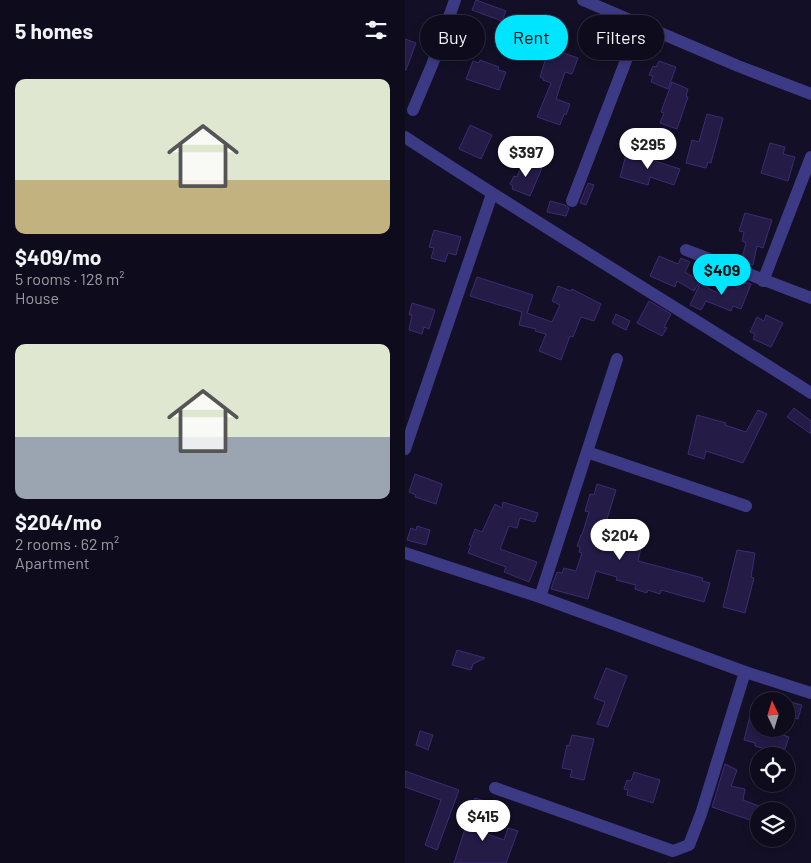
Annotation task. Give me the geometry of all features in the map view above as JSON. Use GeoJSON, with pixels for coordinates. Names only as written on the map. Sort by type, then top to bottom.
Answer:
{"type":"FeatureCollection","features":[{"type":"Feature","properties":{"kind":"street"},"geometry":{"type":"LineString","coordinates":[[413,110],[432,65],[455,0]]}},
{"type":"Feature","properties":{"kind":"street"},"geometry":{"type":"LineString","coordinates":[[583,0],[619,15]]}},
{"type":"Feature","properties":{"kind":"street"},"geometry":{"type":"LineString","coordinates":[[664,34],[738,66],[811,94]]}},
{"type":"Feature","properties":{"kind":"street"},"geometry":{"type":"LineString","coordinates":[[572,201],[626,60]]}},
{"type":"Feature","properties":{"kind":"street"},"geometry":{"type":"LineString","coordinates":[[405,137],[492,194],[811,393]]}},
{"type":"Feature","properties":{"kind":"street"},"geometry":{"type":"LineString","coordinates":[[763,281],[811,157]]}},
{"type":"Feature","properties":{"kind":"street"},"geometry":{"type":"LineString","coordinates":[[405,449],[492,194]]}},
{"type":"Feature","properties":{"kind":"street"},"geometry":{"type":"LineString","coordinates":[[686,250],[811,298]]}},
{"type":"Feature","properties":{"kind":"street"},"geometry":{"type":"LineString","coordinates":[[540,598],[617,359]]}},
{"type":"Feature","properties":{"kind":"street"},"geometry":{"type":"LineString","coordinates":[[587,452],[746,506]]}},
{"type":"Feature","properties":{"kind":"street"},"geometry":{"type":"LineString","coordinates":[[405,553],[540,598],[745,672],[811,693]]}},
{"type":"Feature","properties":{"kind":"street"},"geometry":{"type":"LineString","coordinates":[[495,788],[673,851],[689,845],[701,814],[745,672]]}},
{"type":"Feature","properties":{"kind":"building"},"geometry":{"type":"Polygon","coordinates":[[[476,0],[506,11],[504,15],[495,15],[495,18],[472,10],[476,0]]]}},
{"type":"Feature","properties":{"kind":"building"},"geometry":{"type":"Polygon","coordinates":[[[405,39],[416,43],[406,70],[405,70],[405,39]]]}},
{"type":"Feature","properties":{"kind":"building"},"geometry":{"type":"Polygon","coordinates":[[[568,55],[578,58],[572,74],[565,72],[556,99],[570,104],[560,125],[537,117],[551,83],[540,77],[545,60],[568,60],[568,55]]]}},
{"type":"Feature","properties":{"kind":"building"},"geometry":{"type":"Polygon","coordinates":[[[480,60],[499,67],[498,70],[506,72],[499,90],[466,79],[473,61],[479,63],[480,60]]]}},
{"type":"Feature","properties":{"kind":"building"},"geometry":{"type":"Polygon","coordinates":[[[659,61],[676,67],[668,89],[651,82],[653,76],[649,75],[653,66],[656,67],[659,61]]]}},
{"type":"Feature","properties":{"kind":"building"},"geometry":{"type":"Polygon","coordinates":[[[672,82],[688,89],[686,96],[688,97],[677,129],[660,123],[664,113],[661,112],[672,82]]]}},
{"type":"Feature","properties":{"kind":"building"},"geometry":{"type":"Polygon","coordinates":[[[707,114],[723,118],[711,163],[708,162],[706,168],[686,163],[692,140],[699,142],[707,114]]]}},
{"type":"Feature","properties":{"kind":"building"},"geometry":{"type":"Polygon","coordinates":[[[470,125],[492,135],[481,159],[459,149],[470,125]]]}},
{"type":"Feature","properties":{"kind":"building"},"geometry":{"type":"Polygon","coordinates":[[[770,143],[785,147],[783,154],[795,157],[788,181],[761,173],[770,143]]]}},
{"type":"Feature","properties":{"kind":"building"},"geometry":{"type":"Polygon","coordinates":[[[636,152],[656,158],[655,161],[680,169],[674,185],[650,177],[648,185],[620,177],[626,155],[634,157],[636,152]]]}},
{"type":"Feature","properties":{"kind":"building"},"geometry":{"type":"Polygon","coordinates":[[[524,160],[542,168],[530,196],[512,189],[513,186],[510,184],[514,176],[517,177],[524,160]]]}},
{"type":"Feature","properties":{"kind":"building"},"geometry":{"type":"Polygon","coordinates":[[[588,183],[594,185],[586,205],[580,203],[588,183]]]}},
{"type":"Feature","properties":{"kind":"building"},"geometry":{"type":"Polygon","coordinates":[[[550,201],[569,208],[566,216],[547,212],[550,201]]]}},
{"type":"Feature","properties":{"kind":"building"},"geometry":{"type":"Polygon","coordinates":[[[745,213],[772,220],[763,248],[757,246],[753,265],[741,262],[746,243],[742,241],[744,232],[739,231],[745,213]]]}},
{"type":"Feature","properties":{"kind":"building"},"geometry":{"type":"Polygon","coordinates":[[[434,230],[461,237],[456,255],[448,253],[445,262],[431,258],[434,248],[429,247],[434,230]]]}},
{"type":"Feature","properties":{"kind":"building"},"geometry":{"type":"Polygon","coordinates":[[[659,256],[678,264],[681,258],[690,262],[685,272],[700,281],[694,291],[677,281],[675,287],[650,276],[659,256]]]}},
{"type":"Feature","properties":{"kind":"building"},"geometry":{"type":"Polygon","coordinates":[[[477,277],[533,295],[527,313],[552,322],[560,305],[552,301],[558,286],[571,291],[572,289],[601,304],[594,321],[581,317],[573,337],[570,336],[561,360],[539,351],[546,334],[535,331],[536,329],[519,325],[522,312],[470,296],[477,277]]]}},
{"type":"Feature","properties":{"kind":"building"},"geometry":{"type":"Polygon","coordinates":[[[741,281],[751,284],[741,309],[733,306],[731,311],[706,301],[701,310],[690,305],[700,284],[720,294],[724,282],[739,288],[741,281]]]}},
{"type":"Feature","properties":{"kind":"building"},"geometry":{"type":"Polygon","coordinates":[[[649,301],[671,314],[664,327],[667,328],[662,336],[637,323],[649,301]]]}},
{"type":"Feature","properties":{"kind":"building"},"geometry":{"type":"Polygon","coordinates":[[[412,303],[435,310],[429,329],[424,327],[422,334],[409,330],[412,315],[409,315],[412,303]]]}},
{"type":"Feature","properties":{"kind":"building"},"geometry":{"type":"Polygon","coordinates":[[[616,314],[630,321],[626,330],[612,323],[616,314]]]}},
{"type":"Feature","properties":{"kind":"building"},"geometry":{"type":"Polygon","coordinates":[[[766,315],[783,323],[771,347],[753,339],[755,334],[750,332],[757,317],[764,321],[766,315]]]}},
{"type":"Feature","properties":{"kind":"building"},"geometry":{"type":"Polygon","coordinates":[[[794,408],[811,421],[811,434],[787,417],[794,408]]]}},
{"type":"Feature","properties":{"kind":"building"},"geometry":{"type":"Polygon","coordinates":[[[758,410],[767,414],[743,463],[706,451],[704,459],[688,454],[697,415],[726,423],[725,425],[746,432],[758,410]]]}},
{"type":"Feature","properties":{"kind":"building"},"geometry":{"type":"Polygon","coordinates":[[[415,474],[442,484],[436,504],[415,497],[416,495],[409,492],[415,474]]]}},
{"type":"Feature","properties":{"kind":"building"},"geometry":{"type":"Polygon","coordinates":[[[597,484],[616,490],[598,548],[621,554],[623,544],[641,548],[638,561],[703,578],[702,581],[710,583],[704,602],[661,590],[660,594],[648,590],[647,593],[635,589],[636,585],[616,580],[617,577],[596,571],[588,599],[551,589],[557,572],[562,573],[564,568],[576,571],[582,553],[579,552],[580,547],[577,546],[589,512],[585,511],[590,494],[594,495],[597,484]]]}},
{"type":"Feature","properties":{"kind":"building"},"geometry":{"type":"Polygon","coordinates":[[[503,502],[538,513],[535,522],[520,518],[517,528],[509,526],[500,549],[537,562],[529,582],[504,572],[506,567],[468,553],[475,529],[482,532],[495,504],[502,508],[503,502]]]}},
{"type":"Feature","properties":{"kind":"building"},"geometry":{"type":"Polygon","coordinates":[[[417,526],[430,530],[426,545],[407,540],[411,528],[416,530],[417,526]]]}},
{"type":"Feature","properties":{"kind":"building"},"geometry":{"type":"Polygon","coordinates":[[[737,550],[755,553],[751,577],[754,578],[745,613],[723,607],[737,550]]]}},
{"type":"Feature","properties":{"kind":"building"},"geometry":{"type":"Polygon","coordinates":[[[457,650],[485,658],[473,664],[471,670],[452,665],[457,650]]]}},
{"type":"Feature","properties":{"kind":"building"},"geometry":{"type":"Polygon","coordinates":[[[606,668],[627,676],[608,727],[597,724],[605,702],[594,698],[606,668]]]}},
{"type":"Feature","properties":{"kind":"building"},"geometry":{"type":"Polygon","coordinates":[[[795,703],[802,705],[798,719],[795,718],[795,703]]]}},
{"type":"Feature","properties":{"kind":"building"},"geometry":{"type":"Polygon","coordinates":[[[750,716],[750,738],[789,738],[786,747],[758,747],[755,746],[755,743],[744,740],[750,716]]]}},
{"type":"Feature","properties":{"kind":"building"},"geometry":{"type":"Polygon","coordinates":[[[420,731],[433,735],[428,750],[416,745],[420,731]]]}},
{"type":"Feature","properties":{"kind":"building"},"geometry":{"type":"Polygon","coordinates":[[[572,735],[594,739],[584,780],[570,777],[572,770],[562,768],[567,745],[569,746],[572,735]]]}},
{"type":"Feature","properties":{"kind":"building"},"geometry":{"type":"Polygon","coordinates":[[[725,764],[737,770],[731,786],[745,789],[743,800],[750,803],[750,820],[712,807],[725,764]]]}},
{"type":"Feature","properties":{"kind":"building"},"geometry":{"type":"Polygon","coordinates":[[[405,771],[459,790],[437,850],[425,845],[441,800],[405,787],[405,771]]]}},
{"type":"Feature","properties":{"kind":"building"},"geometry":{"type":"Polygon","coordinates":[[[634,772],[660,780],[653,803],[627,795],[628,790],[624,789],[627,780],[631,781],[634,772]]]}},
{"type":"Feature","properties":{"kind":"building"},"geometry":{"type":"Polygon","coordinates":[[[475,798],[485,801],[476,830],[504,840],[508,828],[518,831],[506,863],[454,863],[475,798]]]}}]}
